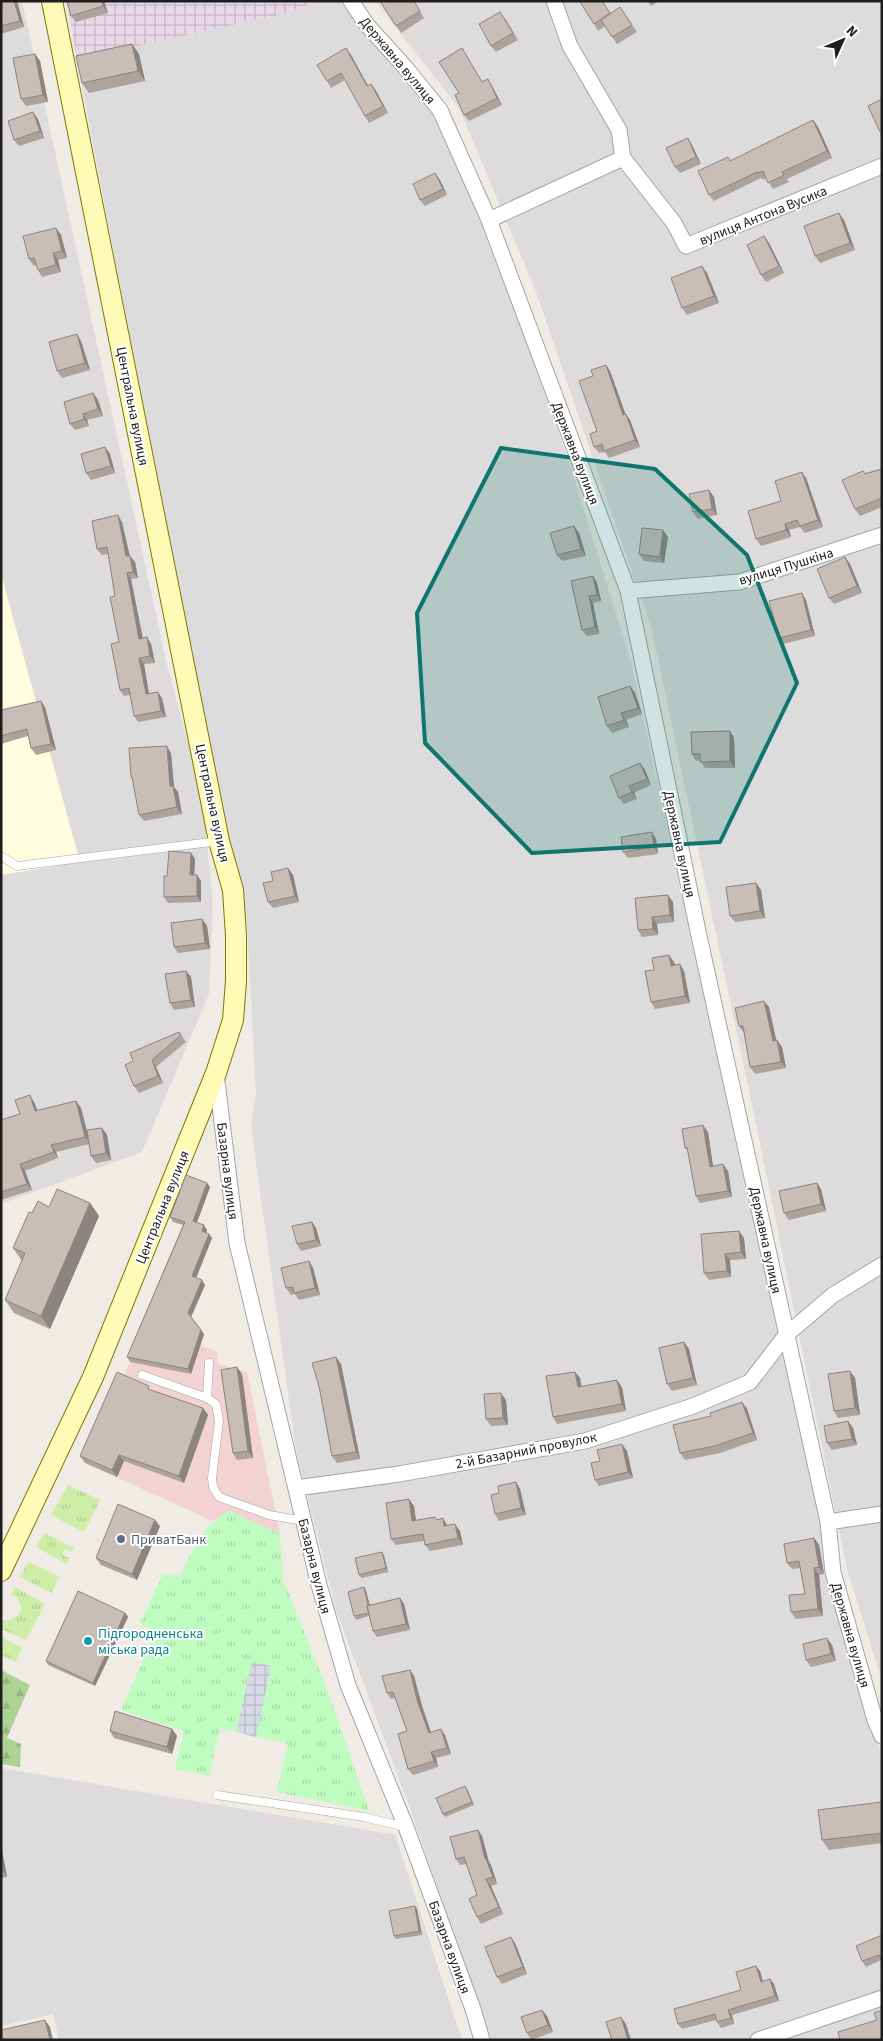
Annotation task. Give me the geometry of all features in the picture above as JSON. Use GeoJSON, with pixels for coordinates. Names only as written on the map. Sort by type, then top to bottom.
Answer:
{"type":"FeatureCollection","features":[{"type":"Feature","properties":{"kind":"main road","name":"Центральна вулиця"},"geometry":{"type":"LineString","coordinates":[[1,1571],[93,1377],[216,1073],[233,1020],[236,981],[233,890],[219,841],[52,1]]}},
{"type":"Feature","properties":{"kind":"street","name":"Державна вулиця"},"geometry":{"type":"LineString","coordinates":[[351,1],[367,25],[406,68],[440,110],[489,220],[628,591],[699,936],[828,1522],[834,1572],[875,1720],[882,1736]]}},
{"type":"Feature","properties":{"kind":"street"},"geometry":{"type":"LineString","coordinates":[[489,220],[623,158],[618,130],[570,46],[554,1]]}},
{"type":"Feature","properties":{"kind":"street","name":"вулиця Антона Вусика"},"geometry":{"type":"LineString","coordinates":[[623,158],[674,223],[686,246],[882,166]]}},
{"type":"Feature","properties":{"kind":"street","name":"вулиця Пушкіна"},"geometry":{"type":"LineString","coordinates":[[628,591],[739,582],[882,535]]}},
{"type":"Feature","properties":{"kind":"street","name":"Базарна вулиця"},"geometry":{"type":"LineString","coordinates":[[216,1073],[237,1243],[319,1584],[348,1685],[406,1827],[473,2009],[482,2040]]}},
{"type":"Feature","properties":{"kind":"street","name":"2-й Базарний провулок"},"geometry":{"type":"LineString","coordinates":[[296,1488],[399,1474],[594,1438],[693,1406],[750,1382],[786,1335],[834,1295],[882,1265]]}},
{"type":"Feature","properties":{"kind":"street"},"geometry":{"type":"LineString","coordinates":[[828,1522],[882,1514]]}},
{"type":"Feature","properties":{"kind":"street"},"geometry":{"type":"LineString","coordinates":[[758,2040],[882,1998]]}},
{"type":"Feature","properties":{"kind":"lane"},"geometry":{"type":"LineString","coordinates":[[1,856],[17,866],[219,841]]}},
{"type":"Feature","properties":{"kind":"lane"},"geometry":{"type":"LineString","coordinates":[[207,1398],[209,1363]]}},
{"type":"Feature","properties":{"kind":"lane"},"geometry":{"type":"LineString","coordinates":[[142,1374],[207,1398],[216,1404],[219,1421],[212,1478],[213,1487],[219,1497],[269,1515],[303,1521]]}},
{"type":"Feature","properties":{"kind":"lane"},"geometry":{"type":"LineString","coordinates":[[217,1795],[364,1817],[406,1827]]}},
{"type":"Feature","properties":{"kind":"highlighted area"},"geometry":{"type":"Polygon","coordinates":[[[501,448],[655,469],[747,555],[797,683],[720,842],[532,853],[425,743],[417,613],[501,448]]]}},
{"type":"Feature","properties":{"kind":"shaded area"},"geometry":{"type":"Polygon","coordinates":[[[1,1],[22,1],[167,665],[202,795],[213,903],[209,994],[142,1152],[1,1204],[1,1]]]}},
{"type":"Feature","properties":{"kind":"shaded area"},"geometry":{"type":"Polygon","coordinates":[[[66,1],[318,1],[283,14],[77,59],[66,1]]]}},
{"type":"Feature","properties":{"kind":"shaded area"},"geometry":{"type":"Polygon","coordinates":[[[318,1],[343,1],[370,40],[427,96],[493,235],[570,465],[631,662],[795,1409],[882,1760],[882,2040],[491,2040],[407,1800],[336,1610],[296,1450],[251,1126],[256,1094],[247,924],[198,696],[77,59],[283,14],[318,1]]]}},
{"type":"Feature","properties":{"kind":"shaded area"},"geometry":{"type":"Polygon","coordinates":[[[375,1],[882,1],[882,1681],[847,1569],[652,630],[535,289],[459,108],[375,1]]]}},
{"type":"Feature","properties":{"kind":"shaded area"},"geometry":{"type":"Polygon","coordinates":[[[1,574],[80,862],[1,875],[1,574]]]}},
{"type":"Feature","properties":{"kind":"shaded area"},"geometry":{"type":"Polygon","coordinates":[[[200,1345],[217,1352],[218,1364],[247,1372],[280,1534],[229,1511],[213,1521],[85,1463],[130,1362],[191,1373],[200,1345]]]}},
{"type":"Feature","properties":{"kind":"shaded area"},"geometry":{"type":"Polygon","coordinates":[[[252,1662],[271,1666],[256,1737],[236,1732],[252,1662]]]}},
{"type":"Feature","properties":{"kind":"shaded area"},"geometry":{"type":"Polygon","coordinates":[[[1,1768],[395,1835],[462,2040],[59,2040],[53,2014],[1,2026],[1,1768]]]}},
{"type":"Feature","properties":{"kind":"green space"},"geometry":{"type":"Polygon","coordinates":[[[68,1485],[100,1500],[84,1532],[51,1515],[68,1485]]]}},
{"type":"Feature","properties":{"kind":"green space"},"geometry":{"type":"Polygon","coordinates":[[[229,1511],[280,1534],[283,1579],[330,1697],[369,1811],[277,1792],[288,1744],[220,1728],[209,1776],[175,1769],[184,1731],[121,1710],[156,1632],[140,1623],[163,1574],[180,1576],[194,1547],[204,1532],[229,1511]]]}},
{"type":"Feature","properties":{"kind":"green space"},"geometry":{"type":"Polygon","coordinates":[[[45,1533],[74,1548],[72,1552],[65,1549],[62,1554],[70,1559],[67,1564],[36,1547],[45,1533]]]}},
{"type":"Feature","properties":{"kind":"green space"},"geometry":{"type":"Polygon","coordinates":[[[28,1562],[59,1576],[52,1593],[20,1577],[28,1562]]]}},
{"type":"Feature","properties":{"kind":"green space"},"geometry":{"type":"Polygon","coordinates":[[[15,1587],[45,1604],[26,1640],[1,1629],[1,1620],[8,1621],[13,1619],[21,1610],[19,1601],[11,1595],[15,1587]]]}},
{"type":"Feature","properties":{"kind":"green space"},"geometry":{"type":"Polygon","coordinates":[[[1,1637],[22,1648],[16,1662],[1,1655],[1,1637]]]}},
{"type":"Feature","properties":{"kind":"green space"},"geometry":{"type":"Polygon","coordinates":[[[1,1670],[30,1685],[7,1738],[21,1744],[20,1767],[1,1764],[1,1670]]]}},
{"type":"Feature","properties":{"kind":"building"},"geometry":{"type":"Polygon","coordinates":[[[1,1],[14,1],[20,21],[1,26],[1,1]]]}},
{"type":"Feature","properties":{"kind":"building"},"geometry":{"type":"Polygon","coordinates":[[[67,1],[102,1],[103,6],[71,16],[67,1]]]}},
{"type":"Feature","properties":{"kind":"building"},"geometry":{"type":"Polygon","coordinates":[[[380,1],[414,1],[420,11],[396,26],[380,1]]]}},
{"type":"Feature","properties":{"kind":"building"},"geometry":{"type":"Polygon","coordinates":[[[581,1],[602,1],[610,13],[594,24],[581,1]]]}},
{"type":"Feature","properties":{"kind":"building"},"geometry":{"type":"Polygon","coordinates":[[[620,7],[632,25],[612,37],[601,20],[620,7]]]}},
{"type":"Feature","properties":{"kind":"building"},"geometry":{"type":"Polygon","coordinates":[[[500,12],[513,33],[491,46],[479,24],[500,12]]]}},
{"type":"Feature","properties":{"kind":"building"},"geometry":{"type":"Polygon","coordinates":[[[132,44],[138,71],[82,83],[76,56],[132,44]]]}},
{"type":"Feature","properties":{"kind":"building"},"geometry":{"type":"Polygon","coordinates":[[[346,48],[367,86],[371,84],[383,106],[365,116],[341,73],[327,81],[317,65],[346,48]]]}},
{"type":"Feature","properties":{"kind":"building"},"geometry":{"type":"Polygon","coordinates":[[[462,48],[482,82],[488,79],[497,98],[464,115],[455,95],[459,93],[439,62],[462,48]]]}},
{"type":"Feature","properties":{"kind":"building"},"geometry":{"type":"Polygon","coordinates":[[[35,54],[43,95],[21,99],[13,58],[35,54]]]}},
{"type":"Feature","properties":{"kind":"building"},"geometry":{"type":"Polygon","coordinates":[[[882,99],[882,131],[880,132],[868,106],[882,99]]]}},
{"type":"Feature","properties":{"kind":"building"},"geometry":{"type":"Polygon","coordinates":[[[33,112],[40,131],[14,140],[8,121],[33,112]]]}},
{"type":"Feature","properties":{"kind":"building"},"geometry":{"type":"Polygon","coordinates":[[[813,120],[827,151],[782,172],[784,175],[768,183],[763,171],[757,172],[709,195],[698,171],[728,157],[730,161],[813,120]]]}},
{"type":"Feature","properties":{"kind":"building"},"geometry":{"type":"Polygon","coordinates":[[[688,138],[696,157],[675,167],[666,148],[688,138]]]}},
{"type":"Feature","properties":{"kind":"building"},"geometry":{"type":"Polygon","coordinates":[[[435,173],[443,189],[420,200],[413,184],[435,173]]]}},
{"type":"Feature","properties":{"kind":"building"},"geometry":{"type":"Polygon","coordinates":[[[839,213],[850,243],[815,256],[804,226],[839,213]]]}},
{"type":"Feature","properties":{"kind":"building"},"geometry":{"type":"Polygon","coordinates":[[[56,228],[62,251],[53,253],[56,265],[38,270],[34,258],[29,259],[23,236],[56,228]]]}},
{"type":"Feature","properties":{"kind":"building"},"geometry":{"type":"Polygon","coordinates":[[[764,236],[779,266],[761,275],[747,245],[764,236]]]}},
{"type":"Feature","properties":{"kind":"building"},"geometry":{"type":"Polygon","coordinates":[[[702,266],[714,296],[682,308],[671,278],[702,266]]]}},
{"type":"Feature","properties":{"kind":"building"},"geometry":{"type":"Polygon","coordinates":[[[77,334],[85,363],[57,371],[49,342],[77,334]]]}},
{"type":"Feature","properties":{"kind":"building"},"geometry":{"type":"Polygon","coordinates":[[[606,365],[623,415],[626,414],[635,440],[604,451],[602,444],[594,447],[590,434],[597,431],[579,381],[593,376],[591,370],[606,365]]]}},
{"type":"Feature","properties":{"kind":"building"},"geometry":{"type":"Polygon","coordinates":[[[93,393],[98,409],[83,414],[84,419],[70,424],[64,402],[93,393]]]}},
{"type":"Feature","properties":{"kind":"building"},"geometry":{"type":"Polygon","coordinates":[[[105,447],[111,466],[86,473],[81,454],[105,447]]]}},
{"type":"Feature","properties":{"kind":"building"},"geometry":{"type":"Polygon","coordinates":[[[882,469],[882,498],[855,509],[842,480],[863,471],[865,474],[882,469]]]}},
{"type":"Feature","properties":{"kind":"building"},"geometry":{"type":"Polygon","coordinates":[[[802,472],[818,520],[800,526],[797,520],[785,524],[786,530],[756,539],[748,511],[781,501],[775,481],[802,472]]]}},
{"type":"Feature","properties":{"kind":"building"},"geometry":{"type":"Polygon","coordinates":[[[709,490],[712,509],[693,512],[689,494],[709,490]]]}},
{"type":"Feature","properties":{"kind":"building"},"geometry":{"type":"Polygon","coordinates":[[[118,515],[126,556],[130,556],[133,572],[127,573],[139,639],[147,637],[150,656],[139,658],[146,694],[158,692],[161,711],[134,716],[129,688],[120,690],[111,644],[119,642],[110,597],[115,596],[107,547],[97,549],[92,521],[118,515]]]}},
{"type":"Feature","properties":{"kind":"building"},"geometry":{"type":"Polygon","coordinates":[[[574,526],[581,549],[557,555],[550,533],[574,526]]]}},
{"type":"Feature","properties":{"kind":"building"},"geometry":{"type":"Polygon","coordinates":[[[642,528],[663,530],[660,557],[639,554],[642,528]]]}},
{"type":"Feature","properties":{"kind":"building"},"geometry":{"type":"Polygon","coordinates":[[[845,557],[857,586],[829,598],[817,569],[845,557]]]}},
{"type":"Feature","properties":{"kind":"building"},"geometry":{"type":"Polygon","coordinates":[[[593,576],[597,595],[589,596],[595,627],[582,630],[571,581],[593,576]]]}},
{"type":"Feature","properties":{"kind":"building"},"geometry":{"type":"Polygon","coordinates":[[[802,593],[811,630],[779,638],[769,601],[802,593]]]}},
{"type":"Feature","properties":{"kind":"building"},"geometry":{"type":"Polygon","coordinates":[[[630,686],[638,708],[621,713],[624,720],[607,726],[598,697],[630,686]]]}},
{"type":"Feature","properties":{"kind":"building"},"geometry":{"type":"Polygon","coordinates":[[[41,701],[51,744],[31,748],[27,729],[1,736],[1,710],[41,701]]]}},
{"type":"Feature","properties":{"kind":"building"},"geometry":{"type":"Polygon","coordinates":[[[730,731],[730,761],[700,762],[700,754],[692,754],[691,732],[730,731]]]}},
{"type":"Feature","properties":{"kind":"building"},"geometry":{"type":"Polygon","coordinates":[[[167,746],[170,786],[173,786],[177,807],[139,815],[131,777],[129,748],[167,746]]]}},
{"type":"Feature","properties":{"kind":"building"},"geometry":{"type":"Polygon","coordinates":[[[640,763],[647,779],[629,786],[632,792],[619,798],[610,776],[640,763]]]}},
{"type":"Feature","properties":{"kind":"building"},"geometry":{"type":"Polygon","coordinates":[[[652,832],[654,847],[623,852],[621,837],[652,832]]]}},
{"type":"Feature","properties":{"kind":"building"},"geometry":{"type":"Polygon","coordinates":[[[169,851],[191,853],[190,875],[197,875],[197,896],[164,897],[164,876],[167,876],[169,851]]]}},
{"type":"Feature","properties":{"kind":"building"},"geometry":{"type":"Polygon","coordinates":[[[288,868],[295,896],[268,902],[263,883],[273,881],[271,872],[288,868]]]}},
{"type":"Feature","properties":{"kind":"building"},"geometry":{"type":"Polygon","coordinates":[[[756,883],[760,911],[730,916],[726,887],[756,883]]]}},
{"type":"Feature","properties":{"kind":"building"},"geometry":{"type":"Polygon","coordinates":[[[668,895],[670,915],[652,917],[653,929],[638,930],[635,898],[668,895]]]}},
{"type":"Feature","properties":{"kind":"building"},"geometry":{"type":"Polygon","coordinates":[[[202,919],[205,943],[174,947],[171,923],[202,919]]]}},
{"type":"Feature","properties":{"kind":"building"},"geometry":{"type":"Polygon","coordinates":[[[669,955],[671,966],[680,964],[685,996],[651,1002],[645,971],[654,970],[652,958],[669,955]]]}},
{"type":"Feature","properties":{"kind":"building"},"geometry":{"type":"Polygon","coordinates":[[[186,971],[191,1000],[170,1003],[165,974],[186,971]]]}},
{"type":"Feature","properties":{"kind":"building"},"geometry":{"type":"Polygon","coordinates":[[[764,1001],[773,1041],[777,1040],[781,1062],[750,1067],[743,1026],[739,1026],[735,1008],[764,1001]]]}},
{"type":"Feature","properties":{"kind":"building"},"geometry":{"type":"Polygon","coordinates":[[[179,1032],[181,1035],[152,1060],[158,1076],[134,1086],[125,1065],[133,1061],[130,1053],[179,1032]]]}},
{"type":"Feature","properties":{"kind":"building"},"geometry":{"type":"Polygon","coordinates":[[[30,1095],[35,1111],[76,1101],[85,1137],[51,1145],[54,1152],[20,1164],[27,1184],[1,1192],[1,1120],[20,1114],[15,1100],[30,1095]]]}},
{"type":"Feature","properties":{"kind":"building"},"geometry":{"type":"Polygon","coordinates":[[[703,1125],[710,1167],[723,1164],[728,1191],[696,1196],[682,1129],[703,1125]]]}},
{"type":"Feature","properties":{"kind":"building"},"geometry":{"type":"Polygon","coordinates":[[[102,1128],[106,1153],[91,1156],[87,1130],[102,1128]]]}},
{"type":"Feature","properties":{"kind":"building"},"geometry":{"type":"Polygon","coordinates":[[[186,1175],[207,1183],[193,1221],[204,1225],[202,1231],[209,1234],[192,1276],[202,1280],[188,1313],[201,1330],[188,1369],[127,1357],[185,1222],[170,1217],[186,1175]]]}},
{"type":"Feature","properties":{"kind":"building"},"geometry":{"type":"Polygon","coordinates":[[[817,1183],[821,1204],[784,1213],[779,1191],[817,1183]]]}},
{"type":"Feature","properties":{"kind":"building"},"geometry":{"type":"Polygon","coordinates":[[[57,1189],[90,1203],[41,1316],[5,1300],[25,1253],[13,1248],[29,1212],[32,1213],[38,1201],[49,1207],[57,1189]]]}},
{"type":"Feature","properties":{"kind":"building"},"geometry":{"type":"Polygon","coordinates":[[[312,1222],[316,1240],[297,1244],[292,1226],[312,1222]]]}},
{"type":"Feature","properties":{"kind":"building"},"geometry":{"type":"Polygon","coordinates":[[[739,1231],[741,1252],[725,1254],[727,1271],[704,1273],[701,1234],[739,1231]]]}},
{"type":"Feature","properties":{"kind":"building"},"geometry":{"type":"Polygon","coordinates":[[[309,1261],[315,1288],[294,1293],[293,1287],[286,1288],[281,1268],[309,1261]]]}},
{"type":"Feature","properties":{"kind":"building"},"geometry":{"type":"Polygon","coordinates":[[[684,1342],[693,1378],[667,1384],[659,1348],[684,1342]]]}},
{"type":"Feature","properties":{"kind":"building"},"geometry":{"type":"Polygon","coordinates":[[[336,1357],[356,1452],[332,1456],[319,1386],[312,1363],[336,1357]]]}},
{"type":"Feature","properties":{"kind":"building"},"geometry":{"type":"Polygon","coordinates":[[[237,1367],[248,1451],[233,1453],[221,1370],[237,1367]]]}},
{"type":"Feature","properties":{"kind":"building"},"geometry":{"type":"Polygon","coordinates":[[[850,1371],[855,1408],[834,1411],[828,1374],[850,1371]]]}},
{"type":"Feature","properties":{"kind":"building"},"geometry":{"type":"Polygon","coordinates":[[[117,1372],[149,1386],[148,1389],[203,1408],[179,1476],[119,1455],[112,1470],[80,1456],[117,1372]]]}},
{"type":"Feature","properties":{"kind":"building"},"geometry":{"type":"Polygon","coordinates":[[[575,1372],[578,1387],[617,1380],[622,1404],[553,1417],[546,1376],[575,1372]]]}},
{"type":"Feature","properties":{"kind":"building"},"geometry":{"type":"Polygon","coordinates":[[[501,1393],[503,1418],[486,1419],[484,1394],[501,1393]]]}},
{"type":"Feature","properties":{"kind":"building"},"geometry":{"type":"Polygon","coordinates":[[[742,1402],[753,1433],[715,1446],[680,1453],[673,1425],[711,1416],[710,1413],[742,1402]]]}},
{"type":"Feature","properties":{"kind":"building"},"geometry":{"type":"Polygon","coordinates":[[[848,1421],[852,1439],[827,1443],[824,1426],[848,1421]]]}},
{"type":"Feature","properties":{"kind":"building"},"geometry":{"type":"Polygon","coordinates":[[[622,1444],[628,1472],[595,1480],[591,1463],[600,1461],[597,1450],[622,1444]]]}},
{"type":"Feature","properties":{"kind":"building"},"geometry":{"type":"Polygon","coordinates":[[[516,1482],[521,1508],[495,1514],[491,1495],[499,1493],[498,1486],[516,1482]]]}},
{"type":"Feature","properties":{"kind":"building"},"geometry":{"type":"Polygon","coordinates":[[[409,1499],[412,1521],[435,1517],[437,1520],[443,1518],[444,1526],[455,1524],[458,1538],[425,1545],[423,1534],[391,1539],[386,1503],[409,1499]]]}},
{"type":"Feature","properties":{"kind":"building"},"geometry":{"type":"Polygon","coordinates":[[[118,1504],[155,1520],[132,1574],[96,1558],[118,1504]]]}},
{"type":"Feature","properties":{"kind":"building"},"geometry":{"type":"Polygon","coordinates":[[[814,1538],[819,1567],[814,1568],[818,1609],[791,1612],[789,1595],[805,1594],[799,1561],[787,1563],[784,1544],[814,1538]]]}},
{"type":"Feature","properties":{"kind":"building"},"geometry":{"type":"Polygon","coordinates":[[[382,1552],[386,1568],[359,1575],[355,1558],[382,1552]]]}},
{"type":"Feature","properties":{"kind":"building"},"geometry":{"type":"Polygon","coordinates":[[[364,1587],[369,1613],[354,1616],[348,1592],[364,1587]]]}},
{"type":"Feature","properties":{"kind":"building","name":"Підгородненська міська рада"},"geometry":{"type":"Polygon","coordinates":[[[78,1591],[125,1613],[93,1683],[46,1661],[78,1591]]]}},
{"type":"Feature","properties":{"kind":"building"},"geometry":{"type":"Polygon","coordinates":[[[400,1598],[406,1624],[373,1631],[367,1606],[400,1598]]]}},
{"type":"Feature","properties":{"kind":"building"},"geometry":{"type":"Polygon","coordinates":[[[827,1638],[831,1654],[806,1660],[803,1644],[827,1638]]]}},
{"type":"Feature","properties":{"kind":"building"},"geometry":{"type":"Polygon","coordinates":[[[410,1670],[417,1700],[429,1733],[441,1729],[447,1748],[431,1752],[434,1761],[408,1769],[398,1734],[407,1731],[393,1692],[387,1693],[382,1676],[410,1670]]]}},
{"type":"Feature","properties":{"kind":"building"},"geometry":{"type":"Polygon","coordinates":[[[115,1711],[172,1729],[167,1747],[110,1731],[115,1711]]]}},
{"type":"Feature","properties":{"kind":"building"},"geometry":{"type":"Polygon","coordinates":[[[465,1786],[472,1802],[443,1814],[436,1798],[465,1786]]]}},
{"type":"Feature","properties":{"kind":"building"},"geometry":{"type":"Polygon","coordinates":[[[882,1802],[882,1833],[822,1840],[818,1810],[882,1802]]]}},
{"type":"Feature","properties":{"kind":"building"},"geometry":{"type":"Polygon","coordinates":[[[478,1830],[485,1859],[493,1877],[486,1879],[499,1907],[477,1917],[469,1899],[477,1895],[464,1857],[456,1859],[450,1837],[478,1830]]]}},
{"type":"Feature","properties":{"kind":"building"},"geometry":{"type":"Polygon","coordinates":[[[415,1906],[419,1931],[394,1936],[389,1911],[415,1906]]]}},
{"type":"Feature","properties":{"kind":"building"},"geometry":{"type":"Polygon","coordinates":[[[882,1935],[882,1961],[879,1955],[862,1961],[856,1946],[882,1935]]]}},
{"type":"Feature","properties":{"kind":"building"},"geometry":{"type":"Polygon","coordinates":[[[511,1937],[523,1967],[497,1977],[485,1947],[511,1937]]]}},
{"type":"Feature","properties":{"kind":"building"},"geometry":{"type":"Polygon","coordinates":[[[756,1966],[761,1982],[770,1979],[775,1996],[728,2010],[731,2018],[717,2022],[715,2014],[678,2024],[674,2009],[741,1990],[736,1972],[756,1966]]]}},
{"type":"Feature","properties":{"kind":"building"},"geometry":{"type":"Polygon","coordinates":[[[542,2010],[548,2025],[527,2033],[521,2017],[542,2010]]]}},
{"type":"Feature","properties":{"kind":"building"},"geometry":{"type":"Polygon","coordinates":[[[882,2010],[882,2038],[880,2040],[840,2040],[838,2032],[877,2020],[874,2013],[882,2010]]]}},
{"type":"Feature","properties":{"kind":"building"},"geometry":{"type":"Polygon","coordinates":[[[621,2017],[628,2040],[612,2040],[606,2022],[621,2017]]]}},
{"type":"Feature","properties":{"kind":"building"},"geometry":{"type":"Polygon","coordinates":[[[45,2020],[50,2040],[1,2040],[1,2030],[45,2020]]]}},
{"type":"Feature","properties":{"kind":"place","name":"ПриватБанк"},"geometry":{"type":"Point","coordinates":[121,1539]}},
{"type":"Feature","properties":{"kind":"place","name":"Підгородненська міська рада"},"geometry":{"type":"Point","coordinates":[88,1641]}}]}
